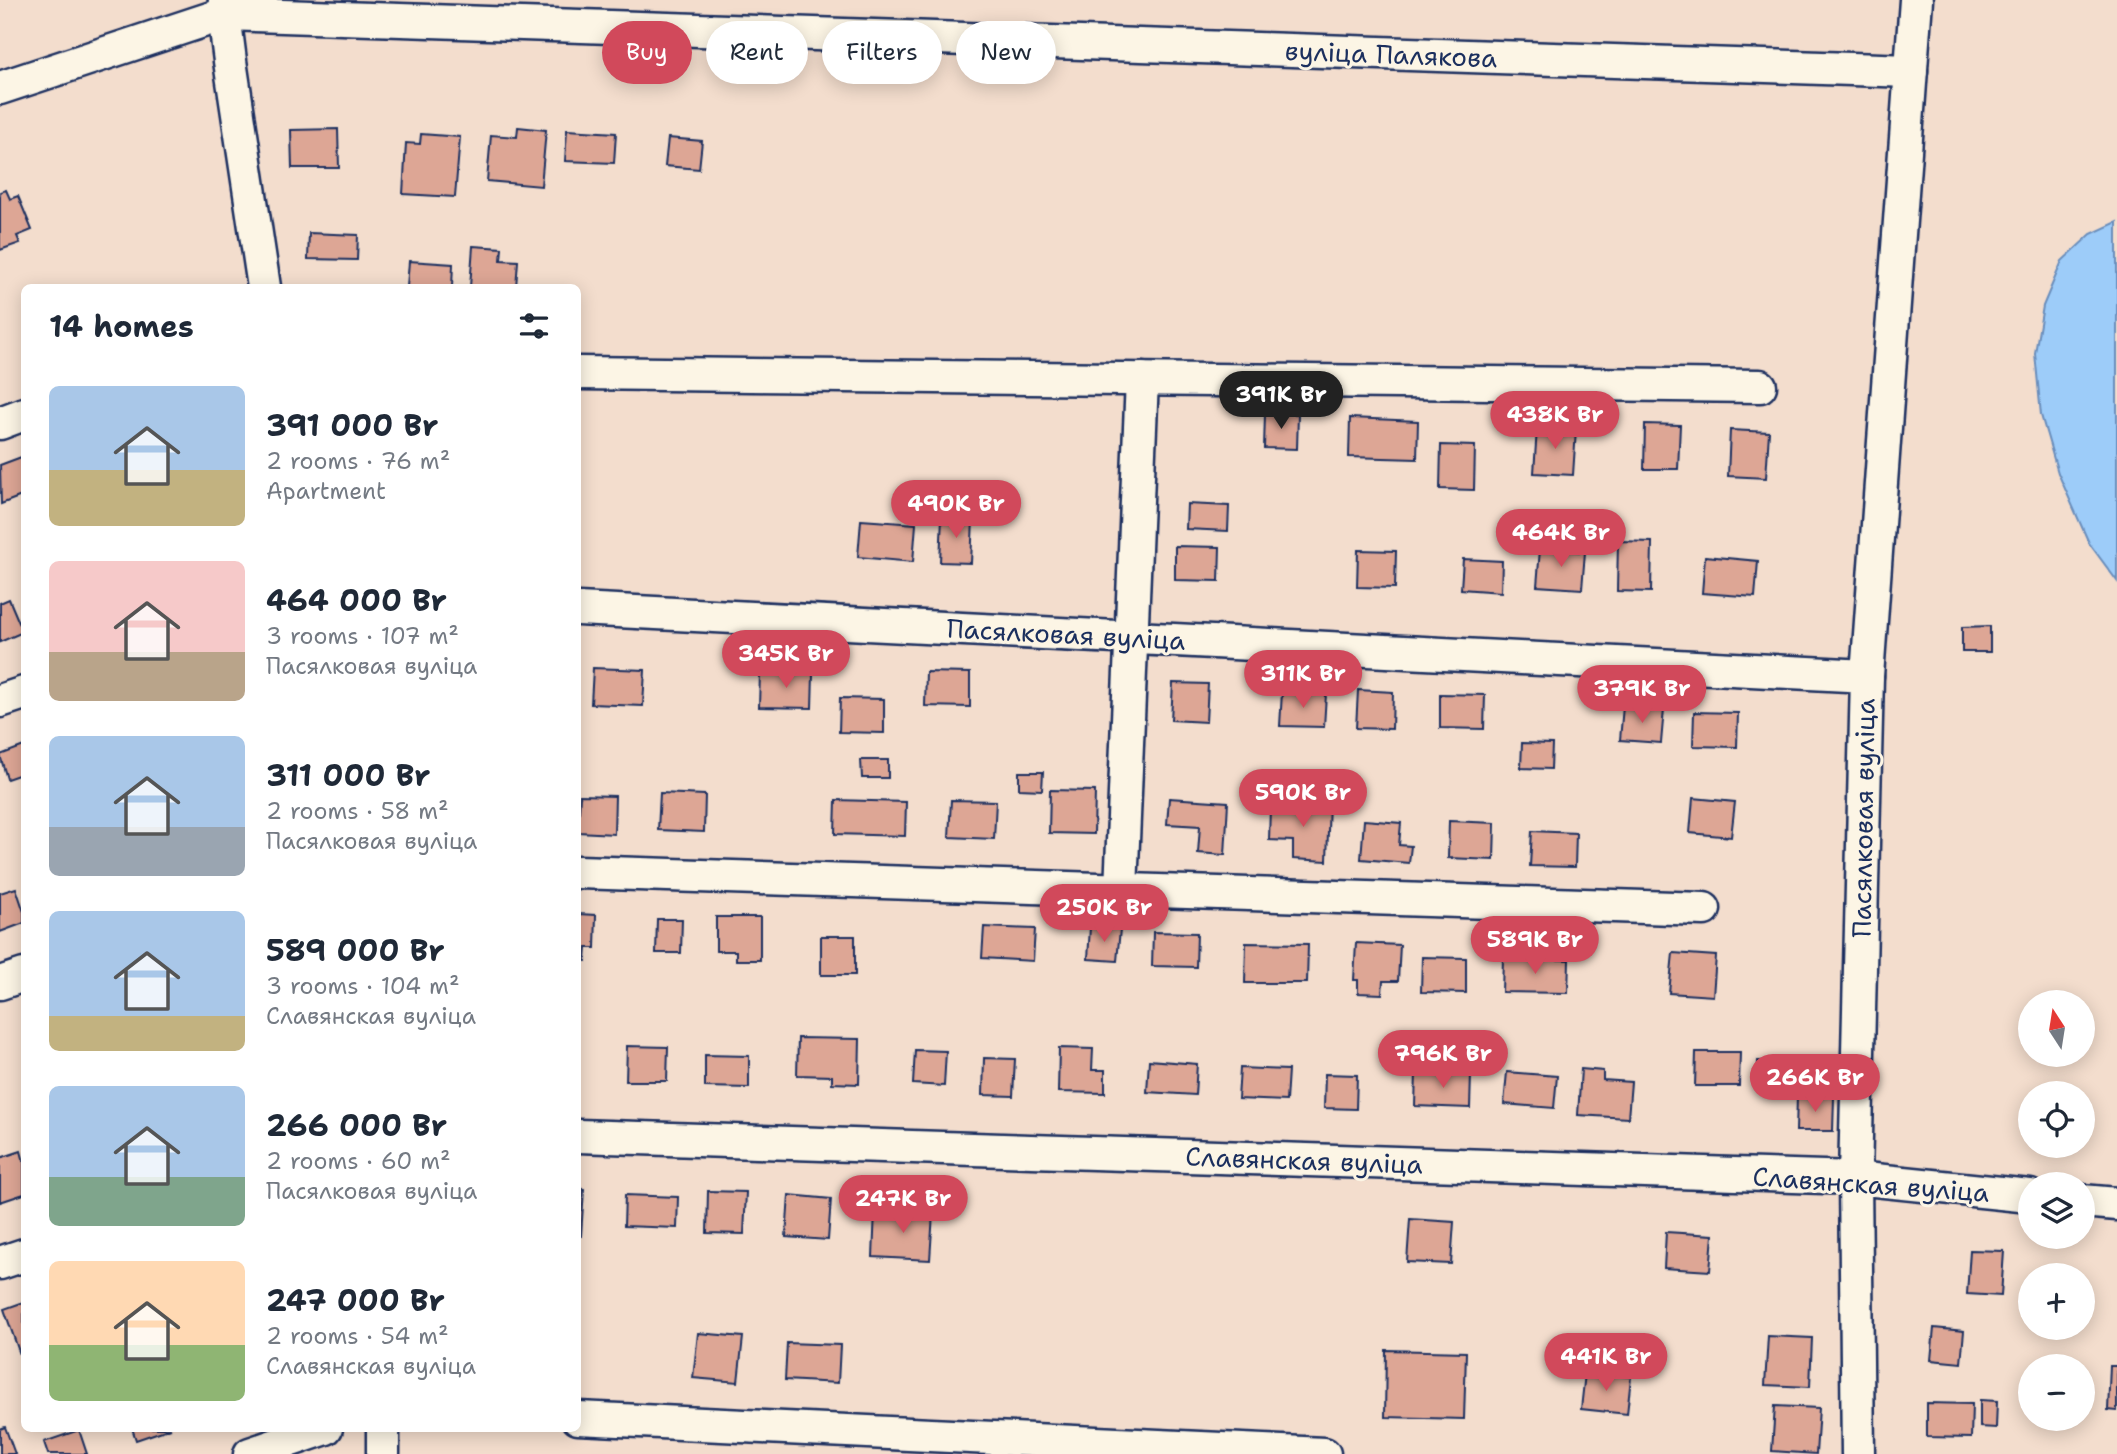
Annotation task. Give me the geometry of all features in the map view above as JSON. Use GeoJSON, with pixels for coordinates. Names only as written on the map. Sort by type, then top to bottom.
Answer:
{"type":"FeatureCollection","features":[{"type":"Feature","properties":{"kind":"street"},"geometry":{"type":"LineString","coordinates":[[1867,676],[1916,0]]}},
{"type":"Feature","properties":{"kind":"street"},"geometry":{"type":"LineString","coordinates":[[225,7],[264,284]]}},
{"type":"Feature","properties":{"kind":"street","name":"вуліца Палякова"},"geometry":{"type":"LineString","coordinates":[[0,88],[225,7],[1911,71]]}},
{"type":"Feature","properties":{"kind":"street"},"geometry":{"type":"LineString","coordinates":[[581,373],[1760,386]]}},
{"type":"Feature","properties":{"kind":"street"},"geometry":{"type":"LineString","coordinates":[[1121,890],[1142,379]]}},
{"type":"Feature","properties":{"kind":"street"},"geometry":{"type":"LineString","coordinates":[[0,423],[21,415]]}},
{"type":"Feature","properties":{"kind":"street","name":"Пасялковая вуліца"},"geometry":{"type":"LineString","coordinates":[[581,608],[1867,676],[1855,1178],[1858,1454]]}},
{"type":"Feature","properties":{"kind":"street"},"geometry":{"type":"LineString","coordinates":[[0,701],[21,694]]}},
{"type":"Feature","properties":{"kind":"street"},"geometry":{"type":"LineString","coordinates":[[581,872],[1704,909]]}},
{"type":"Feature","properties":{"kind":"street"},"geometry":{"type":"LineString","coordinates":[[0,983],[21,976]]}},
{"type":"Feature","properties":{"kind":"street","name":"Славянская вуліца"},"geometry":{"type":"LineString","coordinates":[[581,1136],[1855,1178],[2018,1195]]}},
{"type":"Feature","properties":{"kind":"street"},"geometry":{"type":"LineString","coordinates":[[2095,1202],[2117,1204]]}},
{"type":"Feature","properties":{"kind":"street"},"geometry":{"type":"LineString","coordinates":[[0,1263],[21,1256]]}},
{"type":"Feature","properties":{"kind":"street"},"geometry":{"type":"LineString","coordinates":[[581,1418],[1324,1454]]}},
{"type":"Feature","properties":{"kind":"street"},"geometry":{"type":"LineString","coordinates":[[250,1454],[314,1432]]}},
{"type":"Feature","properties":{"kind":"street"},"geometry":{"type":"LineString","coordinates":[[383,1432],[383,1454]]}},
{"type":"Feature","properties":{"kind":"water"},"geometry":{"type":"Polygon","coordinates":[[[2117,222],[2117,581],[2089,543],[2058,473],[2041,415],[2035,353],[2043,306],[2062,261],[2091,234],[2117,222]]]}},
{"type":"Feature","properties":{"kind":"building"},"geometry":{"type":"Polygon","coordinates":[[[518,127],[546,130],[541,186],[487,181],[491,135],[517,137],[518,127]]]}},
{"type":"Feature","properties":{"kind":"building"},"geometry":{"type":"Polygon","coordinates":[[[338,129],[339,168],[292,168],[291,130],[338,129]]]}},
{"type":"Feature","properties":{"kind":"building"},"geometry":{"type":"Polygon","coordinates":[[[567,130],[616,133],[614,163],[565,161],[567,130]]]}},
{"type":"Feature","properties":{"kind":"building"},"geometry":{"type":"Polygon","coordinates":[[[421,134],[460,137],[455,197],[403,194],[406,143],[420,144],[421,134]]]}},
{"type":"Feature","properties":{"kind":"building"},"geometry":{"type":"Polygon","coordinates":[[[668,138],[702,141],[699,169],[665,166],[668,138]]]}},
{"type":"Feature","properties":{"kind":"building"},"geometry":{"type":"Polygon","coordinates":[[[6,190],[10,199],[18,196],[32,230],[17,236],[20,243],[0,250],[0,192],[6,190]]]}},
{"type":"Feature","properties":{"kind":"building"},"geometry":{"type":"Polygon","coordinates":[[[309,233],[358,235],[357,260],[308,259],[309,233]]]}},
{"type":"Feature","properties":{"kind":"building"},"geometry":{"type":"Polygon","coordinates":[[[473,246],[502,248],[501,260],[518,261],[516,284],[470,284],[473,246]]]}},
{"type":"Feature","properties":{"kind":"building"},"geometry":{"type":"Polygon","coordinates":[[[409,261],[453,264],[452,284],[407,284],[409,261]]]}},
{"type":"Feature","properties":{"kind":"building"},"geometry":{"type":"Polygon","coordinates":[[[1265,414],[1298,414],[1297,449],[1264,448],[1265,414]]]}},
{"type":"Feature","properties":{"kind":"building"},"geometry":{"type":"Polygon","coordinates":[[[1350,418],[1418,421],[1417,459],[1349,457],[1350,418]]]}},
{"type":"Feature","properties":{"kind":"building"},"geometry":{"type":"Polygon","coordinates":[[[1645,424],[1680,425],[1678,469],[1644,469],[1645,424]]]}},
{"type":"Feature","properties":{"kind":"building"},"geometry":{"type":"Polygon","coordinates":[[[1537,428],[1576,430],[1573,475],[1534,473],[1537,428]]]}},
{"type":"Feature","properties":{"kind":"building"},"geometry":{"type":"Polygon","coordinates":[[[1730,430],[1769,432],[1766,478],[1728,476],[1730,430]]]}},
{"type":"Feature","properties":{"kind":"building"},"geometry":{"type":"Polygon","coordinates":[[[1441,445],[1475,446],[1474,490],[1440,489],[1441,445]]]}},
{"type":"Feature","properties":{"kind":"building"},"geometry":{"type":"Polygon","coordinates":[[[21,457],[21,496],[1,504],[0,465],[21,457]]]}},
{"type":"Feature","properties":{"kind":"building"},"geometry":{"type":"Polygon","coordinates":[[[1187,504],[1229,506],[1228,531],[1186,529],[1187,504]]]}},
{"type":"Feature","properties":{"kind":"building"},"geometry":{"type":"Polygon","coordinates":[[[942,517],[973,519],[971,563],[940,562],[942,517]]]}},
{"type":"Feature","properties":{"kind":"building"},"geometry":{"type":"Polygon","coordinates":[[[861,520],[916,524],[913,562],[858,557],[861,520]]]}},
{"type":"Feature","properties":{"kind":"building"},"geometry":{"type":"Polygon","coordinates":[[[1618,541],[1652,542],[1651,592],[1617,591],[1618,541]]]}},
{"type":"Feature","properties":{"kind":"building"},"geometry":{"type":"Polygon","coordinates":[[[1175,546],[1220,547],[1219,581],[1175,580],[1175,546]]]}},
{"type":"Feature","properties":{"kind":"building"},"geometry":{"type":"Polygon","coordinates":[[[1540,549],[1585,552],[1582,589],[1537,586],[1540,549]]]}},
{"type":"Feature","properties":{"kind":"building"},"geometry":{"type":"Polygon","coordinates":[[[1358,550],[1396,551],[1395,588],[1357,587],[1358,550]]]}},
{"type":"Feature","properties":{"kind":"building"},"geometry":{"type":"Polygon","coordinates":[[[1705,556],[1758,561],[1755,597],[1702,593],[1705,556]]]}},
{"type":"Feature","properties":{"kind":"building"},"geometry":{"type":"Polygon","coordinates":[[[1463,559],[1502,561],[1501,592],[1461,589],[1463,559]]]}},
{"type":"Feature","properties":{"kind":"building"},"geometry":{"type":"Polygon","coordinates":[[[9,599],[21,633],[0,642],[0,603],[9,599]]]}},
{"type":"Feature","properties":{"kind":"building"},"geometry":{"type":"Polygon","coordinates":[[[1990,626],[1990,652],[1962,652],[1962,627],[1990,626]]]}},
{"type":"Feature","properties":{"kind":"building"},"geometry":{"type":"Polygon","coordinates":[[[593,668],[645,670],[643,706],[591,704],[593,668]]]}},
{"type":"Feature","properties":{"kind":"building"},"geometry":{"type":"Polygon","coordinates":[[[760,672],[813,674],[812,708],[759,707],[760,672]]]}},
{"type":"Feature","properties":{"kind":"building"},"geometry":{"type":"Polygon","coordinates":[[[926,672],[970,673],[970,707],[925,706],[926,672]]]}},
{"type":"Feature","properties":{"kind":"building"},"geometry":{"type":"Polygon","coordinates":[[[1173,683],[1208,684],[1206,722],[1171,720],[1173,683]]]}},
{"type":"Feature","properties":{"kind":"building"},"geometry":{"type":"Polygon","coordinates":[[[1358,690],[1393,692],[1392,729],[1356,728],[1358,690]]]}},
{"type":"Feature","properties":{"kind":"building"},"geometry":{"type":"Polygon","coordinates":[[[1282,692],[1326,694],[1324,727],[1280,726],[1282,692]]]}},
{"type":"Feature","properties":{"kind":"building"},"geometry":{"type":"Polygon","coordinates":[[[1440,694],[1485,695],[1484,729],[1440,728],[1440,694]]]}},
{"type":"Feature","properties":{"kind":"building"},"geometry":{"type":"Polygon","coordinates":[[[840,698],[884,699],[884,733],[839,732],[840,698]]]}},
{"type":"Feature","properties":{"kind":"building"},"geometry":{"type":"Polygon","coordinates":[[[1623,706],[1664,709],[1661,743],[1620,740],[1623,706]]]}},
{"type":"Feature","properties":{"kind":"building"},"geometry":{"type":"Polygon","coordinates":[[[1694,712],[1738,713],[1737,747],[1693,746],[1694,712]]]}},
{"type":"Feature","properties":{"kind":"building"},"geometry":{"type":"Polygon","coordinates":[[[1522,743],[1552,744],[1551,769],[1521,768],[1522,743]]]}},
{"type":"Feature","properties":{"kind":"building"},"geometry":{"type":"Polygon","coordinates":[[[21,747],[21,774],[7,779],[0,755],[21,747]]]}},
{"type":"Feature","properties":{"kind":"building"},"geometry":{"type":"Polygon","coordinates":[[[861,760],[888,760],[888,778],[862,778],[861,760]]]}},
{"type":"Feature","properties":{"kind":"building"},"geometry":{"type":"Polygon","coordinates":[[[1019,772],[1043,772],[1042,790],[1019,789],[1019,772]]]}},
{"type":"Feature","properties":{"kind":"building"},"geometry":{"type":"Polygon","coordinates":[[[1050,790],[1095,791],[1094,834],[1049,833],[1050,790]]]}},
{"type":"Feature","properties":{"kind":"building"},"geometry":{"type":"Polygon","coordinates":[[[660,793],[705,795],[704,832],[658,830],[660,793]]]}},
{"type":"Feature","properties":{"kind":"building"},"geometry":{"type":"Polygon","coordinates":[[[581,795],[615,796],[614,834],[581,832],[581,795]]]}},
{"type":"Feature","properties":{"kind":"building"},"geometry":{"type":"Polygon","coordinates":[[[1169,798],[1228,802],[1225,855],[1198,853],[1200,826],[1167,824],[1169,798]]]}},
{"type":"Feature","properties":{"kind":"building"},"geometry":{"type":"Polygon","coordinates":[[[1693,798],[1735,802],[1731,837],[1690,833],[1693,798]]]}},
{"type":"Feature","properties":{"kind":"building"},"geometry":{"type":"Polygon","coordinates":[[[836,800],[906,802],[905,836],[835,834],[836,800]]]}},
{"type":"Feature","properties":{"kind":"building"},"geometry":{"type":"Polygon","coordinates":[[[951,800],[996,801],[994,839],[949,837],[951,800]]]}},
{"type":"Feature","properties":{"kind":"building"},"geometry":{"type":"Polygon","coordinates":[[[1295,800],[1329,801],[1327,861],[1293,859],[1293,841],[1269,840],[1270,807],[1295,808],[1295,800]]]}},
{"type":"Feature","properties":{"kind":"building"},"geometry":{"type":"Polygon","coordinates":[[[1364,820],[1401,823],[1399,845],[1411,846],[1409,863],[1361,859],[1364,820]]]}},
{"type":"Feature","properties":{"kind":"building"},"geometry":{"type":"Polygon","coordinates":[[[1449,821],[1495,823],[1494,860],[1448,858],[1449,821]]]}},
{"type":"Feature","properties":{"kind":"building"},"geometry":{"type":"Polygon","coordinates":[[[1532,831],[1576,833],[1575,867],[1530,866],[1532,831]]]}},
{"type":"Feature","properties":{"kind":"building"},"geometry":{"type":"Polygon","coordinates":[[[16,888],[21,903],[21,924],[0,932],[0,893],[16,888]]]}},
{"type":"Feature","properties":{"kind":"building"},"geometry":{"type":"Polygon","coordinates":[[[581,914],[596,915],[595,948],[587,948],[586,961],[581,960],[581,914]]]}},
{"type":"Feature","properties":{"kind":"building"},"geometry":{"type":"Polygon","coordinates":[[[716,917],[760,917],[760,960],[736,960],[736,951],[716,951],[716,917]]]}},
{"type":"Feature","properties":{"kind":"building"},"geometry":{"type":"Polygon","coordinates":[[[657,919],[682,919],[681,953],[656,953],[657,919]]]}},
{"type":"Feature","properties":{"kind":"building"},"geometry":{"type":"Polygon","coordinates":[[[984,927],[1035,929],[1033,961],[982,958],[984,927]]]}},
{"type":"Feature","properties":{"kind":"building"},"geometry":{"type":"Polygon","coordinates":[[[1090,927],[1120,929],[1117,961],[1088,959],[1090,927]]]}},
{"type":"Feature","properties":{"kind":"building"},"geometry":{"type":"Polygon","coordinates":[[[1153,932],[1197,933],[1196,967],[1152,966],[1153,932]]]}},
{"type":"Feature","properties":{"kind":"building"},"geometry":{"type":"Polygon","coordinates":[[[821,936],[855,936],[855,975],[821,975],[821,936]]]}},
{"type":"Feature","properties":{"kind":"building"},"geometry":{"type":"Polygon","coordinates":[[[1246,943],[1308,944],[1307,983],[1245,983],[1246,943]]]}},
{"type":"Feature","properties":{"kind":"building"},"geometry":{"type":"Polygon","coordinates":[[[1356,943],[1400,945],[1398,981],[1383,981],[1382,994],[1358,993],[1358,980],[1354,980],[1356,943]]]}},
{"type":"Feature","properties":{"kind":"building"},"geometry":{"type":"Polygon","coordinates":[[[1673,953],[1716,956],[1713,996],[1669,993],[1673,953]]]}},
{"type":"Feature","properties":{"kind":"building"},"geometry":{"type":"Polygon","coordinates":[[[1422,957],[1466,958],[1466,993],[1421,992],[1422,957]]]}},
{"type":"Feature","properties":{"kind":"building"},"geometry":{"type":"Polygon","coordinates":[[[1503,958],[1569,960],[1568,993],[1502,992],[1503,958]]]}},
{"type":"Feature","properties":{"kind":"building"},"geometry":{"type":"Polygon","coordinates":[[[798,1038],[860,1039],[859,1084],[832,1083],[832,1076],[797,1075],[798,1038]]]}},
{"type":"Feature","properties":{"kind":"building"},"geometry":{"type":"Polygon","coordinates":[[[627,1046],[668,1047],[667,1081],[626,1081],[627,1046]]]}},
{"type":"Feature","properties":{"kind":"building"},"geometry":{"type":"Polygon","coordinates":[[[1059,1048],[1093,1049],[1092,1070],[1105,1070],[1105,1093],[1058,1092],[1059,1048]]]}},
{"type":"Feature","properties":{"kind":"building"},"geometry":{"type":"Polygon","coordinates":[[[915,1050],[946,1051],[944,1086],[913,1084],[915,1050]]]}},
{"type":"Feature","properties":{"kind":"building"},"geometry":{"type":"Polygon","coordinates":[[[1696,1052],[1740,1052],[1739,1086],[1695,1086],[1696,1052]]]}},
{"type":"Feature","properties":{"kind":"building"},"geometry":{"type":"Polygon","coordinates":[[[705,1055],[749,1056],[749,1088],[705,1087],[705,1055]]]}},
{"type":"Feature","properties":{"kind":"building"},"geometry":{"type":"Polygon","coordinates":[[[984,1058],[1015,1059],[1013,1096],[983,1095],[984,1058]]]}},
{"type":"Feature","properties":{"kind":"building"},"geometry":{"type":"Polygon","coordinates":[[[1149,1060],[1197,1064],[1195,1095],[1147,1092],[1149,1060]]]}},
{"type":"Feature","properties":{"kind":"building"},"geometry":{"type":"Polygon","coordinates":[[[1758,1061],[1785,1062],[1784,1092],[1757,1091],[1758,1061]]]}},
{"type":"Feature","properties":{"kind":"building"},"geometry":{"type":"Polygon","coordinates":[[[1240,1068],[1288,1070],[1286,1101],[1238,1099],[1240,1068]]]}},
{"type":"Feature","properties":{"kind":"building"},"geometry":{"type":"Polygon","coordinates":[[[1581,1069],[1603,1071],[1603,1080],[1631,1082],[1628,1118],[1578,1115],[1581,1069]]]}},
{"type":"Feature","properties":{"kind":"building"},"geometry":{"type":"Polygon","coordinates":[[[1416,1072],[1471,1074],[1470,1108],[1415,1106],[1416,1072]]]}},
{"type":"Feature","properties":{"kind":"building"},"geometry":{"type":"Polygon","coordinates":[[[1507,1072],[1557,1076],[1554,1108],[1504,1104],[1507,1072]]]}},
{"type":"Feature","properties":{"kind":"building"},"geometry":{"type":"Polygon","coordinates":[[[1325,1074],[1357,1075],[1356,1109],[1324,1108],[1325,1074]]]}},
{"type":"Feature","properties":{"kind":"building"},"geometry":{"type":"Polygon","coordinates":[[[1797,1096],[1834,1097],[1833,1131],[1796,1131],[1797,1096]]]}},
{"type":"Feature","properties":{"kind":"building"},"geometry":{"type":"Polygon","coordinates":[[[21,1151],[21,1195],[0,1202],[0,1158],[21,1151]]]}},
{"type":"Feature","properties":{"kind":"building"},"geometry":{"type":"Polygon","coordinates":[[[581,1188],[584,1189],[581,1236],[581,1188]]]}},
{"type":"Feature","properties":{"kind":"building"},"geometry":{"type":"Polygon","coordinates":[[[708,1191],[746,1192],[744,1234],[707,1233],[708,1191]]]}},
{"type":"Feature","properties":{"kind":"building"},"geometry":{"type":"Polygon","coordinates":[[[625,1195],[678,1197],[677,1228],[624,1226],[625,1195]]]}},
{"type":"Feature","properties":{"kind":"building"},"geometry":{"type":"Polygon","coordinates":[[[789,1195],[831,1199],[828,1240],[786,1237],[789,1195]]]}},
{"type":"Feature","properties":{"kind":"building"},"geometry":{"type":"Polygon","coordinates":[[[875,1210],[933,1213],[930,1260],[873,1257],[875,1210]]]}},
{"type":"Feature","properties":{"kind":"building"},"geometry":{"type":"Polygon","coordinates":[[[1410,1219],[1454,1222],[1451,1264],[1407,1262],[1410,1219]]]}},
{"type":"Feature","properties":{"kind":"building"},"geometry":{"type":"Polygon","coordinates":[[[1666,1232],[1713,1235],[1710,1271],[1664,1268],[1666,1232]]]}},
{"type":"Feature","properties":{"kind":"building"},"geometry":{"type":"Polygon","coordinates":[[[1970,1250],[2004,1251],[2001,1296],[1967,1294],[1970,1250]]]}},
{"type":"Feature","properties":{"kind":"building"},"geometry":{"type":"Polygon","coordinates":[[[21,1303],[21,1357],[4,1309],[21,1303]]]}},
{"type":"Feature","properties":{"kind":"building"},"geometry":{"type":"Polygon","coordinates":[[[1934,1328],[1964,1331],[1961,1363],[1931,1360],[1934,1328]]]}},
{"type":"Feature","properties":{"kind":"building"},"geometry":{"type":"Polygon","coordinates":[[[698,1333],[743,1337],[738,1382],[693,1378],[698,1333]]]}},
{"type":"Feature","properties":{"kind":"building"},"geometry":{"type":"Polygon","coordinates":[[[1768,1336],[1812,1338],[1810,1387],[1765,1385],[1768,1336]]]}},
{"type":"Feature","properties":{"kind":"building"},"geometry":{"type":"Polygon","coordinates":[[[787,1343],[840,1345],[838,1383],[785,1380],[787,1343]]]}},
{"type":"Feature","properties":{"kind":"building"},"geometry":{"type":"Polygon","coordinates":[[[1386,1350],[1466,1352],[1464,1419],[1385,1417],[1386,1350]]]}},
{"type":"Feature","properties":{"kind":"building"},"geometry":{"type":"Polygon","coordinates":[[[2110,1366],[2117,1366],[2117,1411],[2108,1410],[2110,1366]]]}},
{"type":"Feature","properties":{"kind":"building"},"geometry":{"type":"Polygon","coordinates":[[[1585,1373],[1631,1377],[1627,1414],[1581,1409],[1585,1373]]]}},
{"type":"Feature","properties":{"kind":"building"},"geometry":{"type":"Polygon","coordinates":[[[1980,1400],[1997,1401],[1996,1428],[1980,1427],[1980,1400]]]}},
{"type":"Feature","properties":{"kind":"building"},"geometry":{"type":"Polygon","coordinates":[[[1927,1403],[1972,1404],[1971,1438],[1927,1437],[1927,1403]]]}},
{"type":"Feature","properties":{"kind":"building"},"geometry":{"type":"Polygon","coordinates":[[[1775,1406],[1819,1408],[1816,1454],[1772,1451],[1775,1406]]]}},
{"type":"Feature","properties":{"kind":"building"},"geometry":{"type":"Polygon","coordinates":[[[5,1427],[15,1454],[0,1454],[0,1429],[5,1427]]]}},
{"type":"Feature","properties":{"kind":"building"},"geometry":{"type":"Polygon","coordinates":[[[80,1432],[87,1454],[48,1454],[44,1442],[80,1432]]]}},
{"type":"Feature","properties":{"kind":"building"},"geometry":{"type":"Polygon","coordinates":[[[133,1432],[159,1432],[136,1440],[133,1432]]]}}]}
